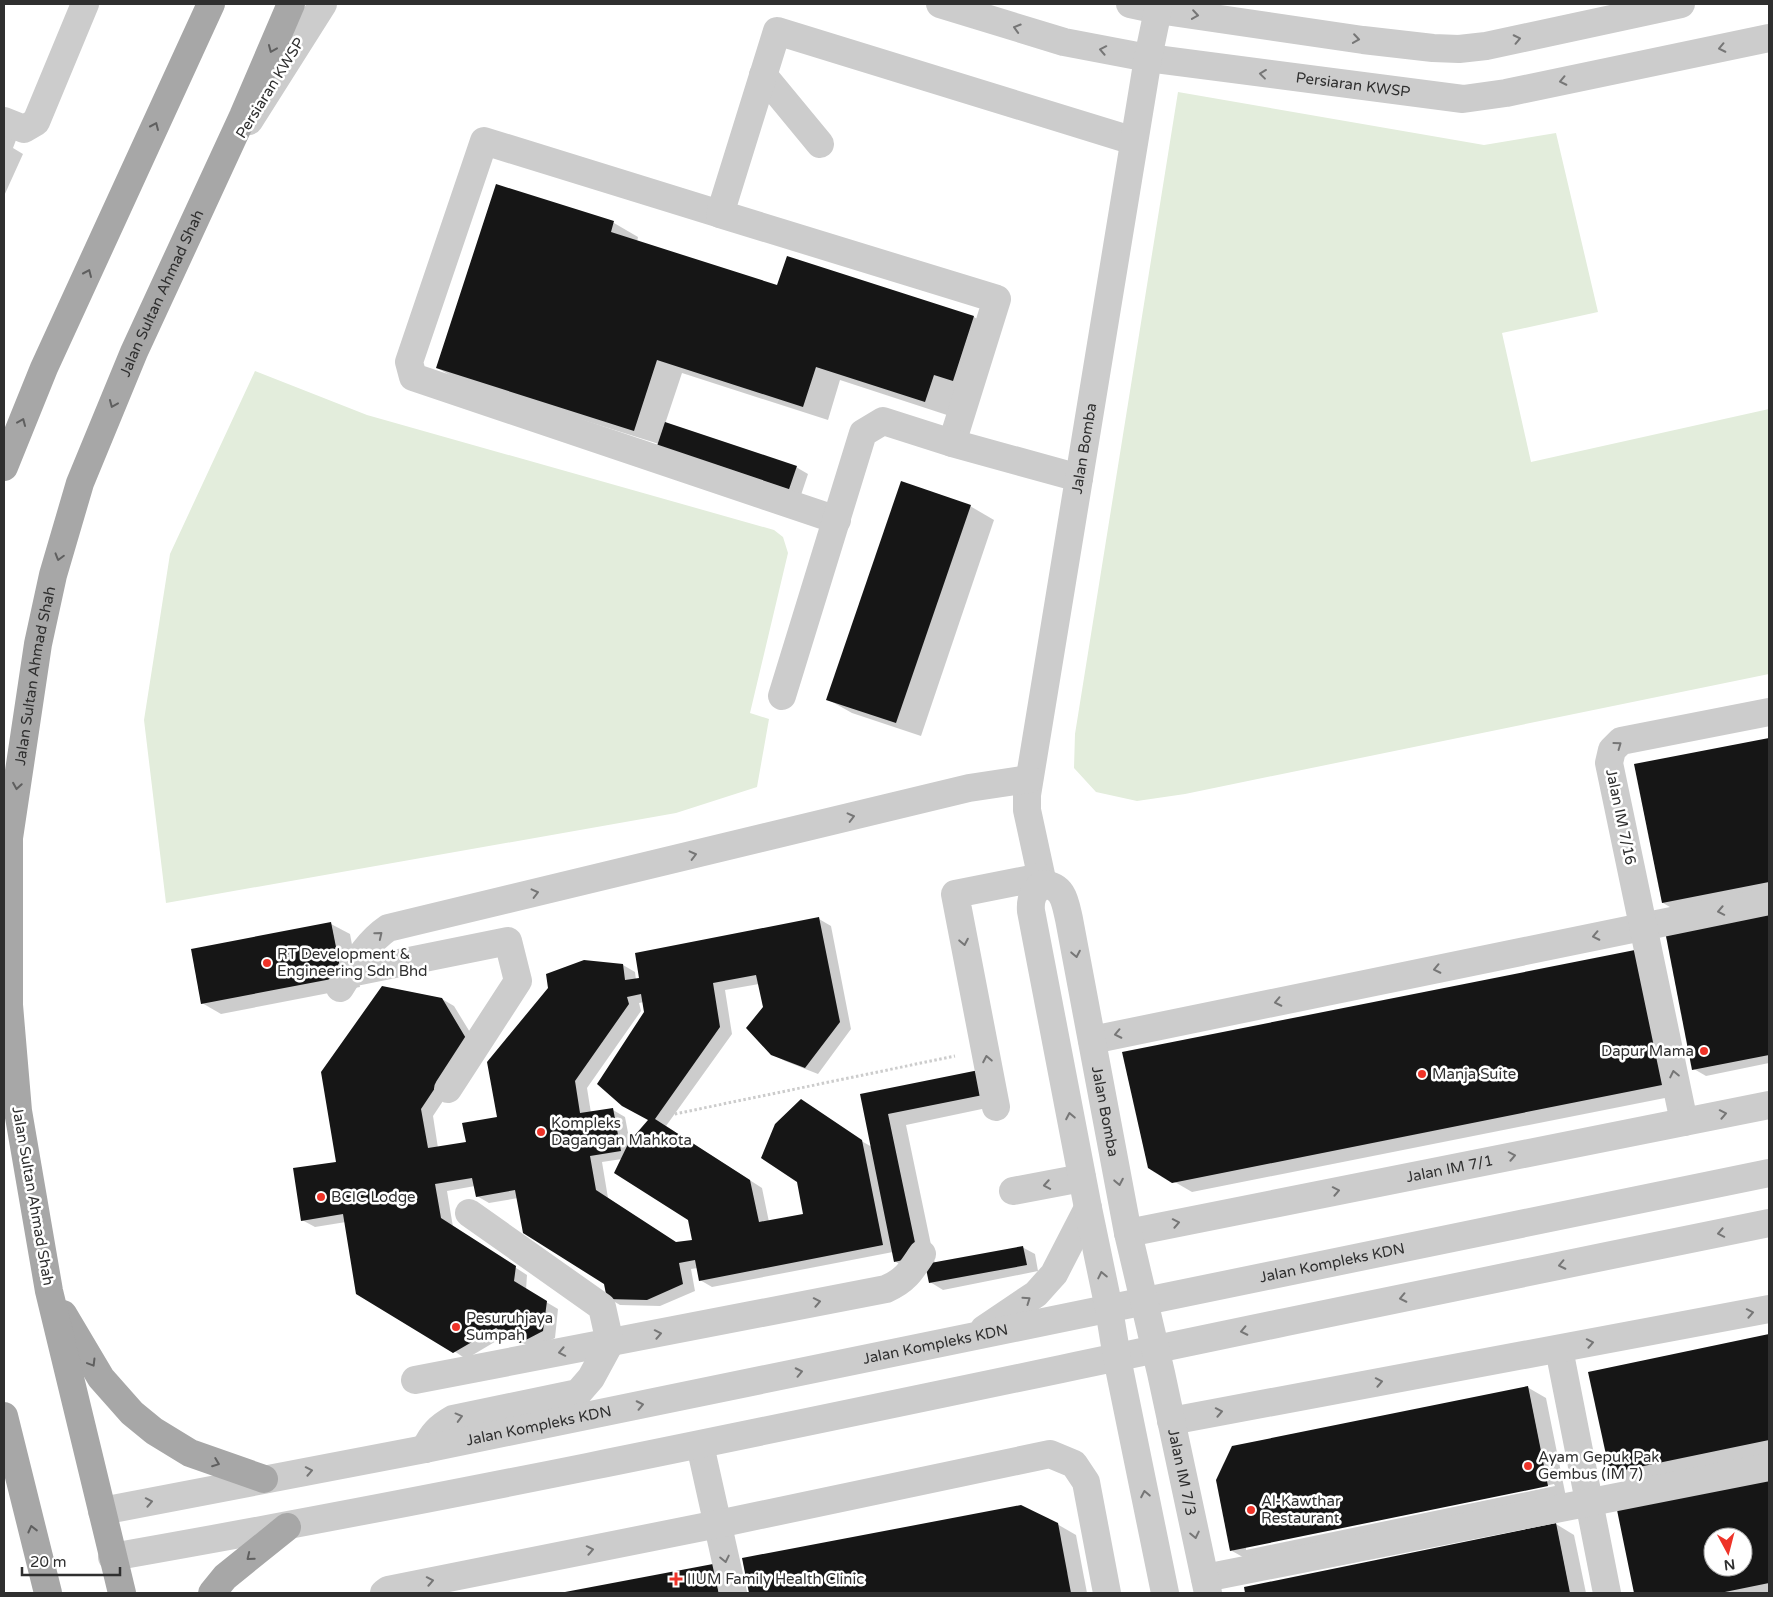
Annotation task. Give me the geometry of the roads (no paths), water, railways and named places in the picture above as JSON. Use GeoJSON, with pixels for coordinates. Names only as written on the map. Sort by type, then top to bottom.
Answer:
{"type":"FeatureCollection","features":[{"type":"Feature","properties":{"kind":"main road"},"geometry":{"type":"LineString","coordinates":[[4,467],[44,368],[210,4]]}},
{"type":"Feature","properties":{"kind":"main road","name":"Jalan Sultan Ahmad Shah"},"geometry":{"type":"LineString","coordinates":[[122,1593],[49,1291],[18,1111],[9,1005],[8,838],[38,644],[54,575],[80,483],[134,352],[218,172],[290,6]]}},
{"type":"Feature","properties":{"kind":"main road"},"geometry":{"type":"LineString","coordinates":[[49,1291],[101,1378],[132,1413],[154,1431],[190,1453],[264,1479]]}},
{"type":"Feature","properties":{"kind":"main road"},"geometry":{"type":"LineString","coordinates":[[4,1416],[48,1593]]}},
{"type":"Feature","properties":{"kind":"main road"},"geometry":{"type":"LineString","coordinates":[[212,1593],[225,1577],[287,1527]]}},
{"type":"Feature","properties":{"kind":"street"},"geometry":{"type":"LineString","coordinates":[[4,121],[24,129],[36,122],[85,4]]}},
{"type":"Feature","properties":{"kind":"street","name":"Persiaran KWSP"},"geometry":{"type":"LineString","coordinates":[[218,172],[323,4]]}},
{"type":"Feature","properties":{"kind":"street","name":"Persiaran KWSP"},"geometry":{"type":"LineString","coordinates":[[940,4],[1064,42],[1148,58],[1463,99],[1506,93],[1769,38]]}},
{"type":"Feature","properties":{"kind":"street"},"geometry":{"type":"LineString","coordinates":[[1130,4],[1158,10],[1364,40],[1459,49],[1486,46],[1681,4]]}},
{"type":"Feature","properties":{"kind":"street","name":"Jalan Bomba"},"geometry":{"type":"LineString","coordinates":[[1156,1350],[1128,1233],[1064,900],[1058,888],[1042,881],[1027,810],[1029,779],[1134,141],[1158,10]]}},
{"type":"Feature","properties":{"kind":"street"},"geometry":{"type":"LineString","coordinates":[[720,214],[777,31],[1134,141]]}},
{"type":"Feature","properties":{"kind":"street"},"geometry":{"type":"LineString","coordinates":[[763,75],[820,144]]}},
{"type":"Feature","properties":{"kind":"street"},"geometry":{"type":"LineString","coordinates":[[837,520],[414,378],[409,362],[484,141],[997,299],[952,443]]}},
{"type":"Feature","properties":{"kind":"street"},"geometry":{"type":"LineString","coordinates":[[782,696],[863,433],[883,421],[952,443],[1079,478]]}},
{"type":"Feature","properties":{"kind":"street","name":"Jalan IM 7/16"},"geometry":{"type":"LineString","coordinates":[[1684,1122],[1609,763],[1612,750],[1622,741],[1769,712]]}},
{"type":"Feature","properties":{"kind":"street"},"geometry":{"type":"LineString","coordinates":[[448,1090],[518,980],[508,941],[345,981],[368,946],[388,928],[969,788],[1029,779]]}},
{"type":"Feature","properties":{"kind":"street"},"geometry":{"type":"LineString","coordinates":[[996,1107],[955,894],[1042,881]]}},
{"type":"Feature","properties":{"kind":"street"},"geometry":{"type":"LineString","coordinates":[[1042,881],[1034,892],[1031,901],[1031,911],[1117,1358],[1165,1593]]}},
{"type":"Feature","properties":{"kind":"street"},"geometry":{"type":"LineString","coordinates":[[1092,1040],[1769,901]]}},
{"type":"Feature","properties":{"kind":"street","name":"Jalan IM 7/1"},"geometry":{"type":"LineString","coordinates":[[1128,1233],[1769,1105]]}},
{"type":"Feature","properties":{"kind":"street","name":"Jalan Kompleks KDN"},"geometry":{"type":"LineString","coordinates":[[102,1511],[425,1449],[1769,1173]]}},
{"type":"Feature","properties":{"kind":"street"},"geometry":{"type":"LineString","coordinates":[[1013,1191],[1082,1178]]}},
{"type":"Feature","properties":{"kind":"street"},"geometry":{"type":"LineString","coordinates":[[972,1337],[1036,1294],[1054,1274],[1088,1208]]}},
{"type":"Feature","properties":{"kind":"street"},"geometry":{"type":"LineString","coordinates":[[425,1449],[431,1435],[439,1426],[453,1419],[578,1393],[591,1378],[610,1343],[602,1306],[469,1213]]}},
{"type":"Feature","properties":{"kind":"street"},"geometry":{"type":"LineString","coordinates":[[112,1557],[287,1527],[700,1445],[1769,1223]]}},
{"type":"Feature","properties":{"kind":"street"},"geometry":{"type":"LineString","coordinates":[[415,1380],[886,1289],[900,1283],[922,1254]]}},
{"type":"Feature","properties":{"kind":"street"},"geometry":{"type":"LineString","coordinates":[[1171,1421],[1769,1309]]}},
{"type":"Feature","properties":{"kind":"street"},"geometry":{"type":"LineString","coordinates":[[1559,1349],[1607,1593]]}},
{"type":"Feature","properties":{"kind":"street","name":"Jalan IM 7/3"},"geometry":{"type":"LineString","coordinates":[[1156,1350],[1206,1586]]}},
{"type":"Feature","properties":{"kind":"street"},"geometry":{"type":"LineString","coordinates":[[700,1445],[728,1522],[733,1593]]}},
{"type":"Feature","properties":{"kind":"street"},"geometry":{"type":"LineString","coordinates":[[384,1593],[388,1590],[728,1522],[1050,1454],[1074,1464],[1086,1482],[1107,1593]]}},
{"type":"Feature","properties":{"kind":"street"},"geometry":{"type":"LineString","coordinates":[[1206,1586],[1589,1502],[1769,1467]]}},
{"type":"Feature","properties":{"kind":"place","name":"RT Development & Engineering Sdn Bhd"},"geometry":{"type":"Point","coordinates":[267,963]}},
{"type":"Feature","properties":{"kind":"place","name":"Dapur Mama"},"geometry":{"type":"Point","coordinates":[1704,1051]}},
{"type":"Feature","properties":{"kind":"place","name":"Manja Suite"},"geometry":{"type":"Point","coordinates":[1422,1074]}},
{"type":"Feature","properties":{"kind":"place","name":"Kompleks Dagangan Mahkota"},"geometry":{"type":"Point","coordinates":[541,1132]}},
{"type":"Feature","properties":{"kind":"place","name":"BCIC Lodge"},"geometry":{"type":"Point","coordinates":[321,1197]}},
{"type":"Feature","properties":{"kind":"place","name":"Pesuruhjaya Sumpah"},"geometry":{"type":"Point","coordinates":[456,1327]}},
{"type":"Feature","properties":{"kind":"place","name":"Ayam Gepuk Pak Gembus (IM 7)"},"geometry":{"type":"Point","coordinates":[1528,1466]}},
{"type":"Feature","properties":{"kind":"place","name":"Al-Kawthar Restaurant"},"geometry":{"type":"Point","coordinates":[1251,1510]}},
{"type":"Feature","properties":{"kind":"place","name":"IIUM Family Health Clinic"},"geometry":{"type":"Point","coordinates":[676,1579]}}]}
